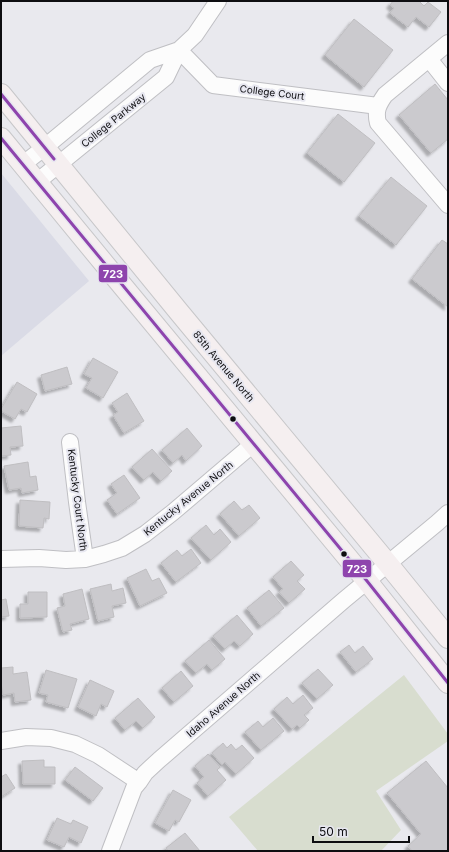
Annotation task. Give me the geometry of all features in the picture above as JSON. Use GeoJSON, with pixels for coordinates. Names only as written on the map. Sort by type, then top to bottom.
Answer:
{"type":"FeatureCollection","features":[{"type":"Feature","properties":{"kind":"main road","name":"85th Avenue North"},"geometry":{"type":"LineString","coordinates":[[1,94],[448,638]]}},
{"type":"Feature","properties":{"kind":"main road"},"geometry":{"type":"LineString","coordinates":[[1,138],[367,581],[448,683]]}},
{"type":"Feature","properties":{"kind":"street","name":"College Parkway"},"geometry":{"type":"LineString","coordinates":[[37,182],[166,77],[179,50],[195,35],[218,1]]}},
{"type":"Feature","properties":{"kind":"street"},"geometry":{"type":"LineString","coordinates":[[448,43],[385,95],[378,106],[376,115],[378,123],[448,205]]}},
{"type":"Feature","properties":{"kind":"street","name":"College Parkway"},"geometry":{"type":"LineString","coordinates":[[22,164],[45,147],[150,60],[179,50]]}},
{"type":"Feature","properties":{"kind":"street","name":"College Court"},"geometry":{"type":"LineString","coordinates":[[179,50],[213,85],[378,106]]}},
{"type":"Feature","properties":{"kind":"street"},"geometry":{"type":"LineString","coordinates":[[429,59],[448,83]]}},
{"type":"Feature","properties":{"kind":"street","name":"Kentucky Court North"},"geometry":{"type":"LineString","coordinates":[[70,442],[76,502],[85,559]]}},
{"type":"Feature","properties":{"kind":"street","name":"Kentucky Avenue North"},"geometry":{"type":"LineString","coordinates":[[1,559],[85,559],[122,548],[145,534],[172,513],[253,444]]}},
{"type":"Feature","properties":{"kind":"street","name":"Idaho Avenue North"},"geometry":{"type":"LineString","coordinates":[[110,851],[134,788],[140,782],[145,773],[344,600],[448,513]]}},
{"type":"Feature","properties":{"kind":"street"},"geometry":{"type":"LineString","coordinates":[[1,741],[26,737],[51,738],[75,744],[98,755],[140,782]]}},
{"type":"Feature","properties":{"kind":"shaded area"},"geometry":{"type":"Polygon","coordinates":[[[1,173],[89,281],[1,356],[1,173]]]}},
{"type":"Feature","properties":{"kind":"shaded area"},"geometry":{"type":"Polygon","coordinates":[[[404,675],[448,734],[448,741],[376,791],[401,830],[381,851],[258,851],[229,817],[404,675]]]}},
{"type":"Feature","properties":{"kind":"building"},"geometry":{"type":"Polygon","coordinates":[[[393,1],[419,1],[424,6],[428,2],[441,12],[429,27],[416,17],[408,27],[390,13],[394,8],[390,5],[393,1]]]}},
{"type":"Feature","properties":{"kind":"building"},"geometry":{"type":"Polygon","coordinates":[[[354,19],[393,50],[364,87],[325,55],[354,19]]]}},
{"type":"Feature","properties":{"kind":"building"},"geometry":{"type":"Polygon","coordinates":[[[435,84],[448,100],[448,139],[431,153],[399,115],[435,84]]]}},
{"type":"Feature","properties":{"kind":"building"},"geometry":{"type":"Polygon","coordinates":[[[338,114],[375,143],[344,182],[307,153],[338,114]]]}},
{"type":"Feature","properties":{"kind":"building"},"geometry":{"type":"Polygon","coordinates":[[[391,177],[427,206],[396,245],[359,216],[391,177]]]}},
{"type":"Feature","properties":{"kind":"building"},"geometry":{"type":"Polygon","coordinates":[[[442,240],[448,244],[448,307],[412,279],[442,240]]]}},
{"type":"Feature","properties":{"kind":"building"},"geometry":{"type":"Polygon","coordinates":[[[93,358],[118,372],[103,398],[86,388],[92,378],[84,374],[93,358]]]}},
{"type":"Feature","properties":{"kind":"building"},"geometry":{"type":"Polygon","coordinates":[[[67,367],[72,384],[45,391],[41,375],[67,367]]]}},
{"type":"Feature","properties":{"kind":"building"},"geometry":{"type":"Polygon","coordinates":[[[17,382],[37,394],[27,412],[21,409],[15,419],[1,411],[1,409],[17,382]]]}},
{"type":"Feature","properties":{"kind":"building"},"geometry":{"type":"Polygon","coordinates":[[[127,393],[144,421],[124,433],[113,415],[118,412],[112,403],[127,393]]]}},
{"type":"Feature","properties":{"kind":"building"},"geometry":{"type":"Polygon","coordinates":[[[21,426],[23,446],[10,447],[11,455],[1,456],[1,428],[21,426]]]}},
{"type":"Feature","properties":{"kind":"building"},"geometry":{"type":"Polygon","coordinates":[[[187,428],[202,446],[186,461],[182,455],[173,463],[162,450],[187,428]]]}},
{"type":"Feature","properties":{"kind":"building"},"geometry":{"type":"Polygon","coordinates":[[[152,449],[172,471],[161,481],[153,472],[144,480],[132,467],[152,449]]]}},
{"type":"Feature","properties":{"kind":"building"},"geometry":{"type":"Polygon","coordinates":[[[28,462],[30,477],[36,476],[38,490],[22,493],[21,488],[9,490],[4,466],[28,462]]]}},
{"type":"Feature","properties":{"kind":"building"},"geometry":{"type":"Polygon","coordinates":[[[124,475],[140,498],[117,514],[107,500],[117,493],[111,484],[124,475]]]}},
{"type":"Feature","properties":{"kind":"building"},"geometry":{"type":"Polygon","coordinates":[[[20,500],[50,502],[49,519],[44,518],[43,528],[19,526],[20,500]]]}},
{"type":"Feature","properties":{"kind":"building"},"geometry":{"type":"Polygon","coordinates":[[[234,501],[242,510],[249,505],[260,518],[239,536],[220,514],[234,501]]]}},
{"type":"Feature","properties":{"kind":"building"},"geometry":{"type":"Polygon","coordinates":[[[206,525],[214,535],[220,529],[231,542],[211,560],[191,538],[206,525]]]}},
{"type":"Feature","properties":{"kind":"building"},"geometry":{"type":"Polygon","coordinates":[[[191,549],[201,563],[176,582],[161,563],[177,550],[182,556],[191,549]]]}},
{"type":"Feature","properties":{"kind":"building"},"geometry":{"type":"Polygon","coordinates":[[[291,561],[304,575],[297,581],[305,589],[289,603],[279,592],[283,589],[273,577],[291,561]]]}},
{"type":"Feature","properties":{"kind":"building"},"geometry":{"type":"Polygon","coordinates":[[[146,569],[152,581],[159,578],[167,593],[140,606],[127,578],[146,569]]]}},
{"type":"Feature","properties":{"kind":"building"},"geometry":{"type":"Polygon","coordinates":[[[111,584],[112,591],[123,588],[126,603],[112,606],[114,617],[98,621],[90,589],[111,584]]]}},
{"type":"Feature","properties":{"kind":"building"},"geometry":{"type":"Polygon","coordinates":[[[82,589],[89,619],[70,624],[72,630],[63,632],[57,608],[65,606],[63,594],[82,589]]]}},
{"type":"Feature","properties":{"kind":"building"},"geometry":{"type":"Polygon","coordinates":[[[269,590],[284,608],[261,626],[247,608],[269,590]]]}},
{"type":"Feature","properties":{"kind":"building"},"geometry":{"type":"Polygon","coordinates":[[[28,592],[47,592],[47,617],[20,618],[20,604],[28,604],[28,592]]]}},
{"type":"Feature","properties":{"kind":"building"},"geometry":{"type":"Polygon","coordinates":[[[6,599],[9,616],[1,617],[1,600],[6,599]]]}},
{"type":"Feature","properties":{"kind":"building"},"geometry":{"type":"Polygon","coordinates":[[[237,615],[253,634],[240,646],[234,641],[225,649],[213,636],[237,615]]]}},
{"type":"Feature","properties":{"kind":"building"},"geometry":{"type":"Polygon","coordinates":[[[209,640],[225,659],[212,670],[207,664],[196,673],[185,661],[209,640]]]}},
{"type":"Feature","properties":{"kind":"building"},"geometry":{"type":"Polygon","coordinates":[[[349,645],[355,653],[363,646],[373,659],[356,672],[340,652],[349,645]]]}},
{"type":"Feature","properties":{"kind":"building"},"geometry":{"type":"Polygon","coordinates":[[[13,667],[13,674],[27,672],[31,700],[15,702],[14,693],[3,695],[1,668],[13,667]]]}},
{"type":"Feature","properties":{"kind":"building"},"geometry":{"type":"Polygon","coordinates":[[[318,669],[333,685],[317,699],[302,683],[318,669]]]}},
{"type":"Feature","properties":{"kind":"building"},"geometry":{"type":"Polygon","coordinates":[[[46,670],[77,679],[68,708],[46,702],[48,695],[39,693],[46,670]]]}},
{"type":"Feature","properties":{"kind":"building"},"geometry":{"type":"Polygon","coordinates":[[[181,671],[193,686],[174,702],[162,688],[181,671]]]}},
{"type":"Feature","properties":{"kind":"building"},"geometry":{"type":"Polygon","coordinates":[[[90,680],[114,691],[107,707],[101,704],[96,716],[78,707],[90,680]]]}},
{"type":"Feature","properties":{"kind":"building"},"geometry":{"type":"Polygon","coordinates":[[[303,695],[313,708],[304,715],[309,720],[300,728],[297,725],[292,729],[274,709],[287,697],[293,704],[303,695]]]}},
{"type":"Feature","properties":{"kind":"building"},"geometry":{"type":"Polygon","coordinates":[[[138,698],[155,717],[143,728],[136,721],[125,730],[115,718],[138,698]]]}},
{"type":"Feature","properties":{"kind":"building"},"geometry":{"type":"Polygon","coordinates":[[[273,718],[284,731],[261,750],[245,732],[258,721],[263,727],[273,718]]]}},
{"type":"Feature","properties":{"kind":"building"},"geometry":{"type":"Polygon","coordinates":[[[223,743],[227,748],[231,744],[236,750],[242,745],[254,758],[236,774],[225,762],[222,765],[212,753],[223,743]]]}},
{"type":"Feature","properties":{"kind":"building"},"geometry":{"type":"Polygon","coordinates":[[[208,754],[220,767],[217,770],[226,780],[208,796],[197,783],[204,777],[195,766],[208,754]]]}},
{"type":"Feature","properties":{"kind":"building"},"geometry":{"type":"Polygon","coordinates":[[[44,760],[44,767],[55,767],[55,784],[23,784],[22,761],[44,760]]]}},
{"type":"Feature","properties":{"kind":"building"},"geometry":{"type":"Polygon","coordinates":[[[426,761],[448,788],[448,851],[412,851],[408,846],[421,834],[387,793],[426,761]]]}},
{"type":"Feature","properties":{"kind":"building"},"geometry":{"type":"Polygon","coordinates":[[[75,767],[103,788],[93,801],[65,780],[75,767]]]}},
{"type":"Feature","properties":{"kind":"building"},"geometry":{"type":"Polygon","coordinates":[[[6,774],[15,788],[1,797],[1,777],[6,774]]]}},
{"type":"Feature","properties":{"kind":"building"},"geometry":{"type":"Polygon","coordinates":[[[173,790],[191,800],[179,822],[175,820],[169,831],[155,823],[173,790]]]}},
{"type":"Feature","properties":{"kind":"building"},"geometry":{"type":"Polygon","coordinates":[[[57,818],[71,824],[73,820],[88,827],[81,843],[69,837],[64,847],[47,840],[57,818]]]}},
{"type":"Feature","properties":{"kind":"building"},"geometry":{"type":"Polygon","coordinates":[[[185,833],[200,851],[168,851],[166,848],[185,833]]]}},
{"type":"Feature","properties":{"kind":"transit line","name":"723"},"geometry":{"type":"LineString","coordinates":[[1,94],[54,159]]}},
{"type":"Feature","properties":{"kind":"transit line","name":"723"},"geometry":{"type":"LineString","coordinates":[[1,138],[367,581],[448,683]]}}]}
